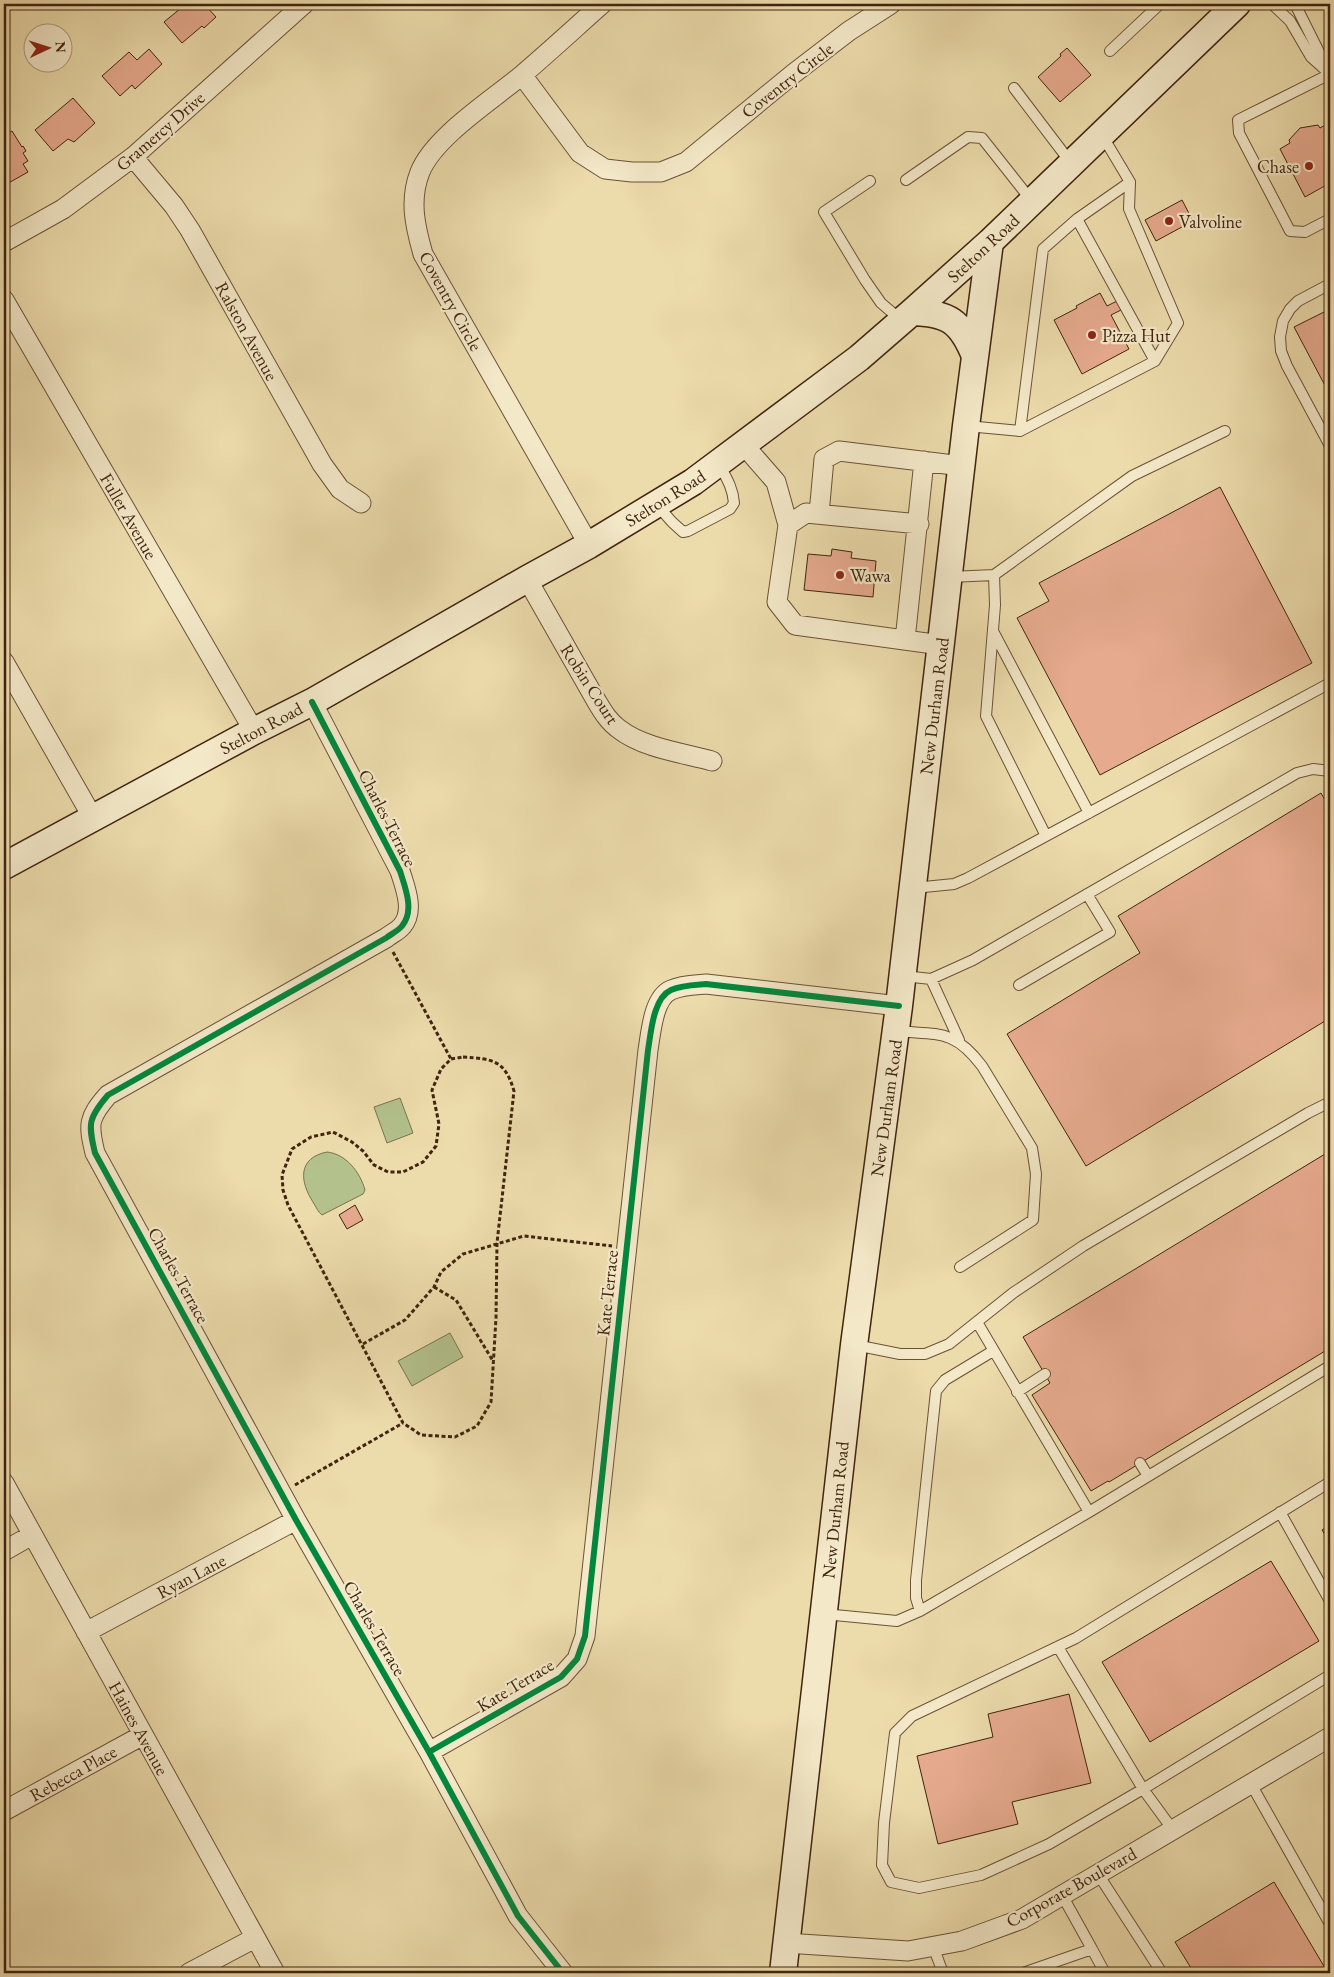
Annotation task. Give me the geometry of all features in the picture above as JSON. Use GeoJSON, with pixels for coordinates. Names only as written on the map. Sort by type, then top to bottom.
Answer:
{"type":"FeatureCollection","features":[{"type":"Feature","properties":{"kind":"main road","name":"Stelton Road"},"geometry":{"type":"LineString","coordinates":[[4,866],[254,731],[312,702],[589,545],[693,482],[859,358],[990,242],[1072,164],[1228,6]]}},
{"type":"Feature","properties":{"kind":"main road","name":"New Durham Road"},"geometry":{"type":"LineString","coordinates":[[783,1973],[854,1345],[898,1018],[966,426],[990,242]]}},
{"type":"Feature","properties":{"kind":"main road"},"geometry":{"type":"LineString","coordinates":[[906,316],[932,312],[945,316],[968,337],[975,356]]}},
{"type":"Feature","properties":{"kind":"street","name":"Gramercy Drive"},"geometry":{"type":"LineString","coordinates":[[4,242],[63,209],[133,157],[304,4]]}},
{"type":"Feature","properties":{"kind":"street","name":"Coventry Circle"},"geometry":{"type":"LineString","coordinates":[[589,545],[423,254],[413,213],[414,192],[420,172],[429,155],[443,139],[522,75],[602,4]]}},
{"type":"Feature","properties":{"kind":"street","name":"Coventry Circle"},"geometry":{"type":"LineString","coordinates":[[522,75],[580,154],[604,169],[632,172],[661,172],[686,162],[849,31],[892,4]]}},
{"type":"Feature","properties":{"kind":"street","name":"Ralston Avenue"},"geometry":{"type":"LineString","coordinates":[[133,157],[174,206],[190,230],[322,464],[340,489],[361,503]]}},
{"type":"Feature","properties":{"kind":"street","name":"Fuller Avenue"},"geometry":{"type":"LineString","coordinates":[[4,300],[254,731]]}},
{"type":"Feature","properties":{"kind":"street"},"geometry":{"type":"LineString","coordinates":[[743,444],[776,482],[788,525],[777,602],[795,625],[941,645]]}},
{"type":"Feature","properties":{"kind":"street"},"geometry":{"type":"LineString","coordinates":[[819,514],[824,459],[839,451],[962,466]]}},
{"type":"Feature","properties":{"kind":"street"},"geometry":{"type":"LineString","coordinates":[[906,640],[924,461]]}},
{"type":"Feature","properties":{"kind":"street"},"geometry":{"type":"LineString","coordinates":[[788,525],[806,513],[919,524]]}},
{"type":"Feature","properties":{"kind":"street","name":"Robin Court"},"geometry":{"type":"LineString","coordinates":[[526,579],[597,702],[607,718],[618,729],[636,740],[712,761]]}},
{"type":"Feature","properties":{"kind":"street"},"geometry":{"type":"LineString","coordinates":[[4,662],[93,818]]}},
{"type":"Feature","properties":{"kind":"street","name":"Charles Terrace"},"geometry":{"type":"LineString","coordinates":[[312,702],[400,871],[408,897],[407,916],[402,926],[386,938],[108,1095],[94,1111],[90,1130],[95,1153],[281,1493],[429,1752],[518,1916],[563,1973]]}},
{"type":"Feature","properties":{"kind":"street","name":"Kate Terrace"},"geometry":{"type":"LineString","coordinates":[[429,1752],[561,1677],[577,1659],[585,1636],[648,1050],[655,1008],[669,990],[706,984],[898,1018]]}},
{"type":"Feature","properties":{"kind":"street","name":"Haines Avenue"},"geometry":{"type":"LineString","coordinates":[[4,1483],[275,1973]]}},
{"type":"Feature","properties":{"kind":"street","name":"Ryan Lane"},"geometry":{"type":"LineString","coordinates":[[86,1632],[296,1520]]}},
{"type":"Feature","properties":{"kind":"street"},"geometry":{"type":"LineString","coordinates":[[4,1551],[32,1535]]}},
{"type":"Feature","properties":{"kind":"street","name":"Rebecca Place"},"geometry":{"type":"LineString","coordinates":[[4,1812],[143,1735]]}},
{"type":"Feature","properties":{"kind":"street","name":"Corporate Boulevard"},"geometry":{"type":"LineString","coordinates":[[786,1942],[908,1951],[962,1940],[1022,1919],[1330,1737]]}},
{"type":"Feature","properties":{"kind":"street"},"geometry":{"type":"LineString","coordinates":[[189,1973],[255,1938]]}},
{"type":"Feature","properties":{"kind":"lane"},"geometry":{"type":"LineString","coordinates":[[1110,52],[1160,4]]}},
{"type":"Feature","properties":{"kind":"lane"},"geometry":{"type":"LineString","coordinates":[[1272,4],[1290,20],[1311,57],[1330,74]]}},
{"type":"Feature","properties":{"kind":"lane"},"geometry":{"type":"LineString","coordinates":[[1295,4],[1330,74]]}},
{"type":"Feature","properties":{"kind":"lane"},"geometry":{"type":"LineString","coordinates":[[1330,74],[1238,120],[1239,133],[1290,231],[1305,232],[1330,219]]}},
{"type":"Feature","properties":{"kind":"lane"},"geometry":{"type":"LineString","coordinates":[[1014,88],[1072,164]]}},
{"type":"Feature","properties":{"kind":"lane"},"geometry":{"type":"LineString","coordinates":[[966,426],[1020,431],[1155,361],[1178,323],[1129,209],[1130,182],[1102,134]]}},
{"type":"Feature","properties":{"kind":"lane"},"geometry":{"type":"LineString","coordinates":[[906,180],[968,137],[982,138],[1032,202]]}},
{"type":"Feature","properties":{"kind":"lane"},"geometry":{"type":"LineString","coordinates":[[870,181],[824,212],[881,303],[906,316]]}},
{"type":"Feature","properties":{"kind":"lane"},"geometry":{"type":"LineString","coordinates":[[1020,431],[1043,249],[1077,219],[1130,182]]}},
{"type":"Feature","properties":{"kind":"lane"},"geometry":{"type":"LineString","coordinates":[[1077,219],[1155,361]]}},
{"type":"Feature","properties":{"kind":"lane"},"geometry":{"type":"LineString","coordinates":[[1330,284],[1298,301],[1290,309],[1283,321],[1280,337],[1281,351],[1287,366],[1330,446]]}},
{"type":"Feature","properties":{"kind":"lane"},"geometry":{"type":"LineString","coordinates":[[949,577],[994,575],[1132,476],[1224,431]]}},
{"type":"Feature","properties":{"kind":"lane"},"geometry":{"type":"LineString","coordinates":[[656,504],[683,532],[730,509],[734,503],[731,485],[718,463]]}},
{"type":"Feature","properties":{"kind":"lane"},"geometry":{"type":"LineString","coordinates":[[994,575],[993,631],[986,716],[1046,836]]}},
{"type":"Feature","properties":{"kind":"lane"},"geometry":{"type":"LineString","coordinates":[[993,631],[1089,813]]}},
{"type":"Feature","properties":{"kind":"lane"},"geometry":{"type":"LineString","coordinates":[[913,889],[954,884],[968,878],[1330,683]]}},
{"type":"Feature","properties":{"kind":"lane"},"geometry":{"type":"LineString","coordinates":[[903,975],[931,979],[973,960],[1297,773],[1313,769],[1330,771]]}},
{"type":"Feature","properties":{"kind":"lane"},"geometry":{"type":"LineString","coordinates":[[1019,985],[1110,932],[1087,894]]}},
{"type":"Feature","properties":{"kind":"lane"},"geometry":{"type":"LineString","coordinates":[[931,979],[959,1040],[982,1066],[1032,1148],[1035,1161],[1036,1183],[1033,1220],[960,1267]]}},
{"type":"Feature","properties":{"kind":"lane"},"geometry":{"type":"LineString","coordinates":[[898,1018],[959,1040]]}},
{"type":"Feature","properties":{"kind":"lane"},"geometry":{"type":"LineString","coordinates":[[854,1345],[900,1354],[925,1354],[948,1344],[1013,1293],[1083,1246],[1308,1113],[1330,1102]]}},
{"type":"Feature","properties":{"kind":"lane"},"geometry":{"type":"LineString","coordinates":[[977,1322],[1016,1392],[1089,1512]]}},
{"type":"Feature","properties":{"kind":"lane"},"geometry":{"type":"LineString","coordinates":[[920,1611],[916,1598],[916,1580],[936,1391],[945,1380],[993,1350]]}},
{"type":"Feature","properties":{"kind":"lane"},"geometry":{"type":"LineString","coordinates":[[824,1614],[897,1621],[920,1611],[1089,1512],[1330,1366]]}},
{"type":"Feature","properties":{"kind":"lane"},"geometry":{"type":"LineString","coordinates":[[1016,1392],[1045,1374]]}},
{"type":"Feature","properties":{"kind":"lane"},"geometry":{"type":"LineString","coordinates":[[1140,1463],[1148,1476]]}},
{"type":"Feature","properties":{"kind":"lane"},"geometry":{"type":"LineString","coordinates":[[1330,1482],[1076,1638],[912,1716],[895,1733],[884,1823],[882,1865],[891,1882],[919,1888],[981,1875],[1049,1844],[1330,1675]]}},
{"type":"Feature","properties":{"kind":"lane"},"geometry":{"type":"LineString","coordinates":[[1280,1512],[1330,1601]]}},
{"type":"Feature","properties":{"kind":"lane"},"geometry":{"type":"LineString","coordinates":[[1058,1647],[1142,1789],[1173,1830]]}},
{"type":"Feature","properties":{"kind":"lane"},"geometry":{"type":"LineString","coordinates":[[1251,1784],[1330,1924]]}},
{"type":"Feature","properties":{"kind":"lane"},"geometry":{"type":"LineString","coordinates":[[1098,1874],[1162,1973]]}},
{"type":"Feature","properties":{"kind":"lane"},"geometry":{"type":"LineString","coordinates":[[1062,1896],[1105,1973]]}},
{"type":"Feature","properties":{"kind":"lane"},"geometry":{"type":"LineString","coordinates":[[933,1946],[943,1973]]}},
{"type":"Feature","properties":{"kind":"lane"},"geometry":{"type":"LineString","coordinates":[[1023,1973],[1092,1949]]}},
{"type":"Feature","properties":{"kind":"path"},"geometry":{"type":"LineString","coordinates":[[386,938],[451,1059]]}},
{"type":"Feature","properties":{"kind":"path"},"geometry":{"type":"LineString","coordinates":[[463,1057],[488,1059],[501,1065],[510,1077],[514,1091],[497,1243],[491,1402],[477,1426],[455,1438],[421,1435],[403,1423],[288,1205],[283,1190],[282,1175],[292,1149],[311,1137],[333,1132],[352,1142],[363,1151],[374,1165],[388,1172],[403,1172],[423,1162],[436,1146],[439,1124],[432,1090],[441,1069],[451,1059],[463,1057]]}},
{"type":"Feature","properties":{"kind":"path"},"geometry":{"type":"LineString","coordinates":[[362,1344],[405,1320],[434,1287],[441,1272],[463,1254],[524,1236],[627,1248]]}},
{"type":"Feature","properties":{"kind":"path"},"geometry":{"type":"LineString","coordinates":[[434,1287],[456,1300],[494,1361]]}},
{"type":"Feature","properties":{"kind":"path"},"geometry":{"type":"LineString","coordinates":[[281,1493],[403,1423]]}},
{"type":"Feature","properties":{"kind":"green space"},"geometry":{"type":"Polygon","coordinates":[[[400,1098],[413,1133],[387,1143],[374,1107],[400,1098]]]}},
{"type":"Feature","properties":{"kind":"green space"},"geometry":{"type":"Polygon","coordinates":[[[327,1152],[340,1156],[351,1165],[360,1177],[365,1190],[363,1194],[322,1215],[305,1187],[304,1172],[310,1160],[317,1155],[327,1152]]]}},
{"type":"Feature","properties":{"kind":"green space"},"geometry":{"type":"Polygon","coordinates":[[[450,1333],[463,1357],[412,1386],[398,1361],[450,1333]]]}},
{"type":"Feature","properties":{"kind":"building"},"geometry":{"type":"Polygon","coordinates":[[[186,4],[204,4],[216,17],[182,43],[164,22],[186,4]]]}},
{"type":"Feature","properties":{"kind":"building"},"geometry":{"type":"Polygon","coordinates":[[[1067,48],[1091,75],[1060,102],[1038,77],[1067,48]]]}},
{"type":"Feature","properties":{"kind":"building"},"geometry":{"type":"Polygon","coordinates":[[[149,49],[162,64],[135,89],[132,85],[120,96],[102,76],[129,52],[137,60],[149,49]]]}},
{"type":"Feature","properties":{"kind":"building"},"geometry":{"type":"Polygon","coordinates":[[[73,98],[95,123],[74,142],[68,139],[53,151],[35,130],[73,98]]]}},
{"type":"Feature","properties":{"kind":"building","name":"Chase"},"geometry":{"type":"Polygon","coordinates":[[[1327,124],[1330,130],[1330,183],[1305,197],[1280,149],[1290,143],[1289,140],[1300,128],[1318,125],[1320,128],[1327,124]]]}},
{"type":"Feature","properties":{"kind":"building"},"geometry":{"type":"Polygon","coordinates":[[[12,131],[26,151],[23,153],[28,161],[23,164],[28,172],[5,185],[4,135],[12,131]]]}},
{"type":"Feature","properties":{"kind":"building","name":"Valvoline"},"geometry":{"type":"Polygon","coordinates":[[[1182,200],[1193,221],[1156,241],[1145,220],[1182,200]]]}},
{"type":"Feature","properties":{"kind":"building","name":"Pizza Hut"},"geometry":{"type":"Polygon","coordinates":[[[1100,293],[1107,306],[1117,301],[1121,310],[1111,315],[1129,349],[1082,374],[1054,320],[1100,293]]]}},
{"type":"Feature","properties":{"kind":"building"},"geometry":{"type":"Polygon","coordinates":[[[1330,309],[1330,395],[1294,327],[1330,309]]]}},
{"type":"Feature","properties":{"kind":"building"},"geometry":{"type":"Polygon","coordinates":[[[1220,487],[1312,663],[1100,775],[1017,618],[1049,601],[1039,583],[1220,487]]]}},
{"type":"Feature","properties":{"kind":"building","name":"Wawa"},"geometry":{"type":"Polygon","coordinates":[[[832,549],[852,552],[851,558],[876,561],[873,597],[804,590],[808,554],[831,556],[832,549]]]}},
{"type":"Feature","properties":{"kind":"building"},"geometry":{"type":"Polygon","coordinates":[[[1321,793],[1330,809],[1330,1018],[1086,1166],[1007,1034],[1140,953],[1118,916],[1321,793]]]}},
{"type":"Feature","properties":{"kind":"building"},"geometry":{"type":"Polygon","coordinates":[[[1330,1151],[1330,1348],[1109,1482],[1091,1491],[1032,1395],[1050,1383],[1023,1337],[1330,1151]]]}},
{"type":"Feature","properties":{"kind":"building"},"geometry":{"type":"Polygon","coordinates":[[[355,1205],[363,1220],[347,1229],[339,1215],[355,1205]]]}},
{"type":"Feature","properties":{"kind":"building"},"geometry":{"type":"Polygon","coordinates":[[[1330,1525],[1330,1543],[1322,1530],[1330,1525]]]}},
{"type":"Feature","properties":{"kind":"building"},"geometry":{"type":"Polygon","coordinates":[[[1271,1561],[1319,1641],[1150,1742],[1102,1662],[1271,1561]]]}},
{"type":"Feature","properties":{"kind":"building"},"geometry":{"type":"Polygon","coordinates":[[[1069,1694],[1091,1783],[1012,1802],[1018,1824],[938,1844],[917,1756],[993,1737],[988,1714],[1069,1694]]]}},
{"type":"Feature","properties":{"kind":"building"},"geometry":{"type":"Polygon","coordinates":[[[1274,1882],[1328,1973],[1194,1973],[1175,1942],[1274,1882]]]}},
{"type":"Feature","properties":{"kind":"cycle path"},"geometry":{"type":"LineString","coordinates":[[312,702],[400,871],[408,899],[406,920],[400,928],[386,938],[108,1095],[93,1116],[91,1135],[95,1153],[296,1520],[429,1752],[518,1916],[563,1973]]}},
{"type":"Feature","properties":{"kind":"cycle path"},"geometry":{"type":"LineString","coordinates":[[429,1752],[561,1677],[577,1659],[585,1636],[648,1050],[654,1017],[660,1000],[665,994],[675,988],[706,984],[899,1006]]}},
{"type":"Feature","properties":{"kind":"place","name":"Chase"},"geometry":{"type":"Point","coordinates":[1309,166]}},
{"type":"Feature","properties":{"kind":"place","name":"Valvoline"},"geometry":{"type":"Point","coordinates":[1169,221]}},
{"type":"Feature","properties":{"kind":"place","name":"Pizza Hut"},"geometry":{"type":"Point","coordinates":[1092,335]}},
{"type":"Feature","properties":{"kind":"place","name":"Wawa"},"geometry":{"type":"Point","coordinates":[840,575]}}]}
